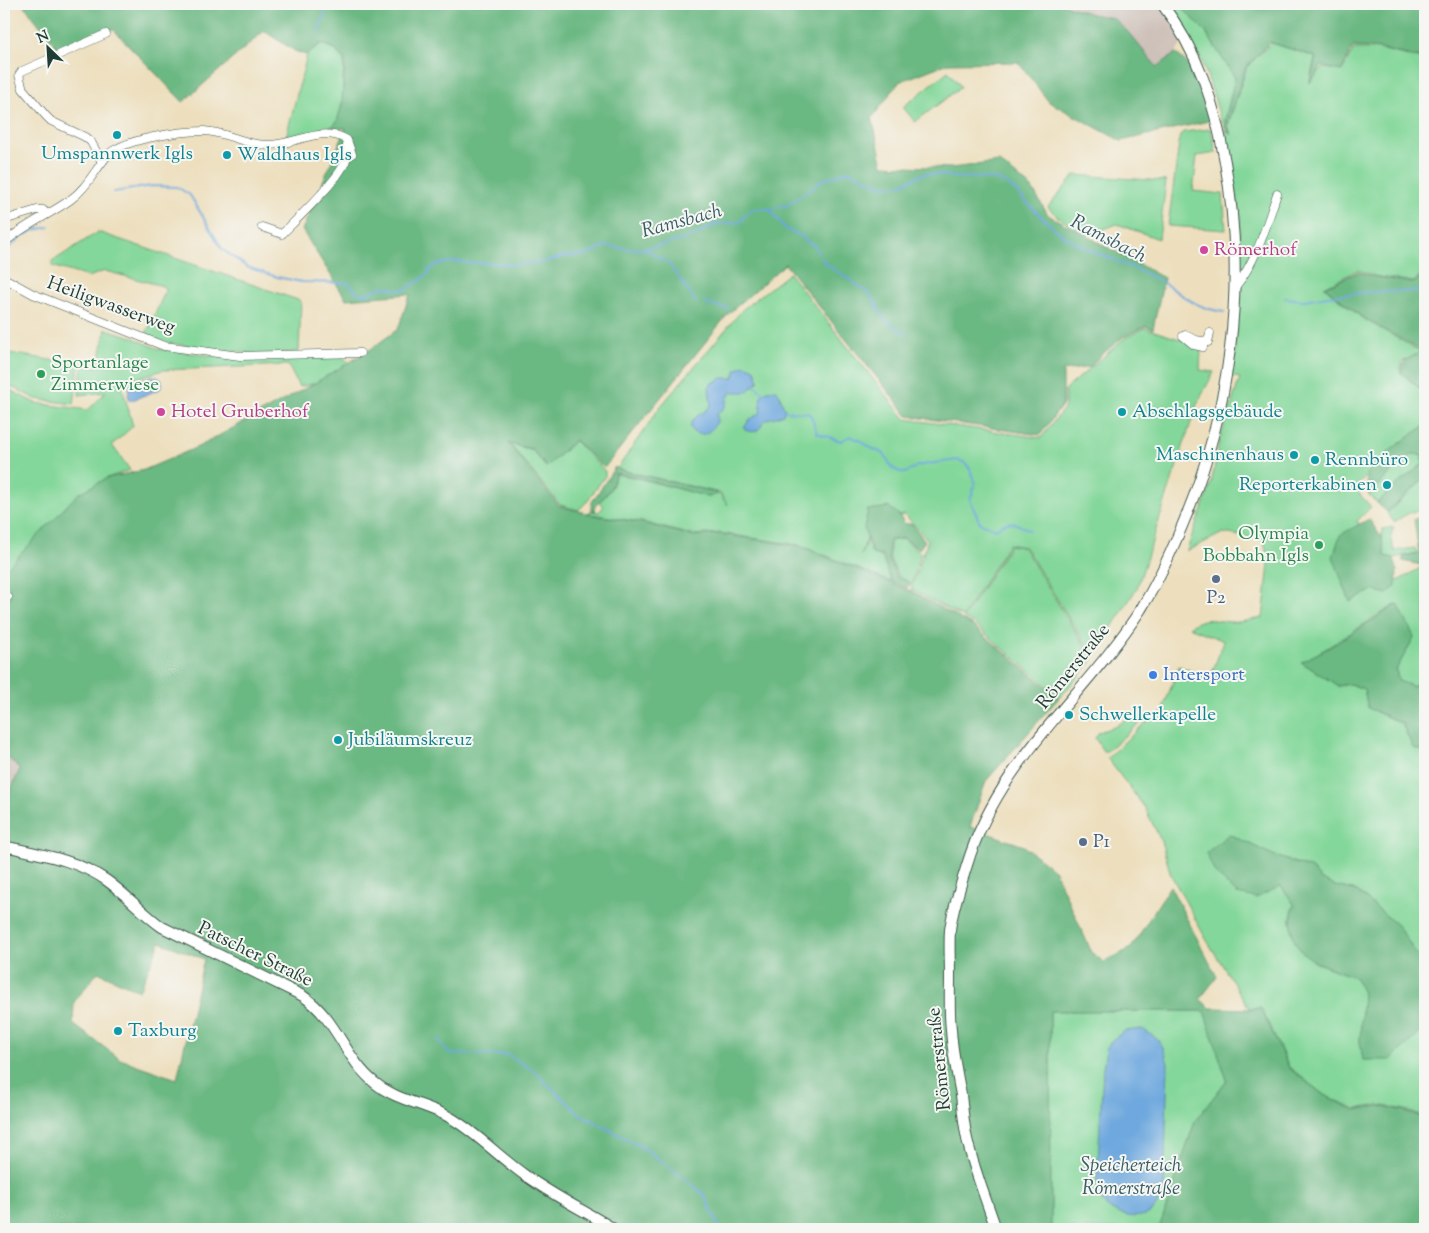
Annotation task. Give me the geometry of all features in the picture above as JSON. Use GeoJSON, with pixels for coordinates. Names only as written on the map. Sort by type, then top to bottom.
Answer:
{"type":"FeatureCollection","features":[{"type":"Feature","properties":{"kind":"main road","name":"Römerstraße"},"geometry":{"type":"LineString","coordinates":[[996,1229],[968,1144],[950,1029],[950,927],[967,863],[986,816],[1017,765],[1123,635],[1151,592],[1172,550],[1202,478],[1223,401],[1228,366],[1236,286],[1230,193],[1209,91],[1194,53],[1177,24],[1162,4]]}},
{"type":"Feature","properties":{"kind":"main road","name":"Patscher Straße"},"geometry":{"type":"LineString","coordinates":[[4,846],[70,862],[90,871],[113,885],[162,927],[303,996],[323,1013],[357,1065],[375,1084],[390,1093],[453,1120],[535,1183],[614,1229]]}},
{"type":"Feature","properties":{"kind":"street"},"geometry":{"type":"LineString","coordinates":[[102,162],[91,142],[51,121],[46,116],[23,88],[19,75],[22,71],[106,34]]}},
{"type":"Feature","properties":{"kind":"street"},"geometry":{"type":"LineString","coordinates":[[4,243],[18,232],[74,197],[112,151],[124,144],[195,132],[214,132],[243,142],[264,145],[273,145],[327,133],[347,140]]}},
{"type":"Feature","properties":{"kind":"street"},"geometry":{"type":"LineString","coordinates":[[347,140],[352,154]]}},
{"type":"Feature","properties":{"kind":"street"},"geometry":{"type":"LineString","coordinates":[[262,227],[282,234],[332,180],[343,165],[347,158],[347,140]]}},
{"type":"Feature","properties":{"kind":"street"},"geometry":{"type":"LineString","coordinates":[[1236,286],[1246,273],[1263,236],[1277,194]]}},
{"type":"Feature","properties":{"kind":"street"},"geometry":{"type":"LineString","coordinates":[[4,220],[40,209],[47,214]]}},
{"type":"Feature","properties":{"kind":"street","name":"Heiligwasserweg"},"geometry":{"type":"LineString","coordinates":[[4,278],[33,294],[161,346],[240,356],[360,353]]}},
{"type":"Feature","properties":{"kind":"street"},"geometry":{"type":"LineString","coordinates":[[1203,347],[1194,345],[1183,336],[1208,342],[1210,333]]}},
{"type":"Feature","properties":{"kind":"shaded area"},"geometry":{"type":"Polygon","coordinates":[[[1062,4],[1166,4],[1187,34],[1176,53],[1157,67],[1127,31],[1113,18],[1091,14],[1062,4]]]}},
{"type":"Feature","properties":{"kind":"shaded area"},"geometry":{"type":"Polygon","coordinates":[[[4,754],[20,769],[8,794],[4,795],[4,754]]]}},
{"type":"Feature","properties":{"kind":"green space"},"geometry":{"type":"Polygon","coordinates":[[[23,4],[1062,4],[1091,14],[1113,18],[1127,31],[1157,67],[1176,53],[1193,69],[1213,120],[1121,141],[1049,102],[1018,62],[948,63],[899,82],[872,118],[883,165],[951,168],[999,162],[1032,188],[1048,215],[1164,278],[1153,329],[1146,326],[1123,337],[1090,367],[1063,371],[1063,404],[1040,435],[908,416],[785,264],[728,314],[604,468],[575,440],[546,467],[532,449],[508,443],[559,506],[594,515],[642,523],[692,536],[719,534],[800,546],[913,592],[973,626],[1059,698],[986,781],[970,827],[1024,846],[1055,871],[1092,953],[1104,962],[1131,948],[1170,886],[1217,977],[1200,999],[1210,1008],[1261,1009],[1289,1068],[1324,1095],[1355,1110],[1379,1106],[1405,1111],[1425,1119],[1425,1229],[1159,1229],[1195,1121],[1227,1080],[1204,1011],[1050,1011],[1051,1229],[4,1229],[4,795],[9,794],[20,769],[4,754],[4,571],[78,494],[107,478],[144,470],[200,446],[315,383],[368,351],[398,329],[410,294],[346,299],[302,230],[346,128],[327,131],[337,122],[342,104],[345,60],[334,48],[321,43],[306,55],[295,51],[264,31],[183,102],[113,29],[59,50],[23,4]],[[160,942],[139,991],[98,972],[74,1002],[73,1024],[120,1059],[177,1079],[204,959],[160,942]]]}},
{"type":"Feature","properties":{"kind":"green space"},"geometry":{"type":"Polygon","coordinates":[[[1167,4],[1178,4],[1205,31],[1235,78],[1224,124],[1221,121],[1210,83],[1201,61],[1167,4]]]}},
{"type":"Feature","properties":{"kind":"green space"},"geometry":{"type":"Polygon","coordinates":[[[1178,4],[1425,4],[1425,59],[1378,48],[1353,47],[1341,71],[1322,66],[1310,83],[1316,57],[1270,42],[1246,67],[1227,125],[1231,135],[1224,126],[1235,78],[1205,31],[1178,4]]]}},
{"type":"Feature","properties":{"kind":"green space"},"geometry":{"type":"Polygon","coordinates":[[[1271,43],[1315,57],[1309,83],[1323,68],[1342,71],[1354,49],[1378,49],[1425,60],[1425,277],[1417,278],[1414,282],[1375,276],[1358,270],[1324,287],[1362,318],[1421,352],[1403,361],[1400,372],[1425,393],[1425,427],[1412,435],[1354,488],[1371,507],[1357,521],[1398,581],[1425,565],[1425,682],[1412,686],[1398,681],[1396,670],[1414,637],[1397,604],[1302,662],[1338,686],[1350,684],[1364,689],[1368,708],[1402,724],[1413,748],[1425,751],[1425,957],[1417,955],[1398,926],[1357,891],[1335,886],[1320,879],[1312,869],[1273,855],[1281,886],[1294,904],[1290,921],[1314,962],[1356,978],[1363,993],[1360,1042],[1423,1031],[1425,1028],[1425,1118],[1406,1110],[1378,1105],[1356,1109],[1324,1095],[1289,1067],[1261,1008],[1249,1008],[1206,939],[1171,875],[1161,841],[1145,808],[1107,758],[1145,723],[1161,714],[1179,666],[1210,678],[1224,641],[1189,627],[1205,620],[1235,622],[1263,618],[1269,564],[1264,540],[1223,533],[1187,551],[1211,485],[1220,438],[1240,378],[1230,376],[1234,362],[1239,288],[1240,215],[1224,129],[1231,135],[1228,125],[1247,67],[1271,43]]]}},
{"type":"Feature","properties":{"kind":"green space"},"geometry":{"type":"Polygon","coordinates":[[[321,44],[334,49],[344,60],[342,104],[337,122],[326,131],[286,137],[307,55],[321,44]]]}},
{"type":"Feature","properties":{"kind":"green space"},"geometry":{"type":"Polygon","coordinates":[[[948,71],[961,87],[915,122],[903,107],[948,71]]]}},
{"type":"Feature","properties":{"kind":"green space"},"geometry":{"type":"Polygon","coordinates":[[[1211,129],[1216,153],[1197,156],[1193,191],[1223,194],[1226,230],[1168,226],[1180,136],[1183,132],[1211,129]]]}},
{"type":"Feature","properties":{"kind":"green space"},"geometry":{"type":"Polygon","coordinates":[[[1075,175],[1166,181],[1159,239],[1117,224],[1088,235],[1052,212],[1048,207],[1075,175]]]}},
{"type":"Feature","properties":{"kind":"green space"},"geometry":{"type":"Polygon","coordinates":[[[98,232],[301,301],[299,352],[257,354],[158,342],[145,336],[166,290],[163,286],[105,271],[88,277],[52,266],[53,261],[98,232]]]}},
{"type":"Feature","properties":{"kind":"green space"},"geometry":{"type":"Polygon","coordinates":[[[1358,272],[1375,277],[1414,283],[1418,279],[1425,278],[1425,392],[1401,372],[1405,361],[1422,351],[1362,317],[1325,287],[1358,272]]]}},
{"type":"Feature","properties":{"kind":"green space"},"geometry":{"type":"Polygon","coordinates":[[[789,273],[905,419],[1041,438],[1065,407],[1065,390],[1125,338],[1145,328],[1186,341],[1201,350],[1200,370],[1214,372],[1197,404],[1137,588],[1093,657],[1025,547],[1009,544],[962,617],[911,589],[928,540],[905,515],[873,520],[861,555],[867,540],[872,554],[882,557],[891,582],[800,545],[719,533],[692,535],[642,522],[590,514],[590,511],[599,512],[604,506],[599,502],[614,482],[615,474],[708,497],[719,494],[728,505],[720,493],[617,469],[660,407],[743,309],[789,273]]]}},
{"type":"Feature","properties":{"kind":"green space"},"geometry":{"type":"Polygon","coordinates":[[[106,329],[129,336],[159,349],[222,357],[342,357],[350,363],[315,383],[299,387],[288,365],[163,370],[121,383],[133,426],[112,445],[130,470],[107,478],[4,571],[4,387],[35,403],[88,410],[106,392],[79,395],[82,365],[98,367],[106,329]]]}},
{"type":"Feature","properties":{"kind":"green space","name":"Sportanlage Zimmerwiese"},"geometry":{"type":"Polygon","coordinates":[[[4,352],[79,365],[74,404],[36,399],[4,383],[4,352]]]}},
{"type":"Feature","properties":{"kind":"green space"},"geometry":{"type":"Polygon","coordinates":[[[1425,426],[1425,478],[1387,512],[1377,503],[1423,464],[1421,455],[1412,454],[1398,465],[1369,495],[1366,474],[1379,460],[1425,426]]]}},
{"type":"Feature","properties":{"kind":"green space"},"geometry":{"type":"Polygon","coordinates":[[[575,441],[605,471],[605,476],[579,510],[560,505],[510,444],[532,450],[546,467],[575,441]]]}},
{"type":"Feature","properties":{"kind":"green space"},"geometry":{"type":"Polygon","coordinates":[[[1412,454],[1421,455],[1424,463],[1377,503],[1369,495],[1398,465],[1412,454]]]}},
{"type":"Feature","properties":{"kind":"green space"},"geometry":{"type":"Polygon","coordinates":[[[615,467],[620,470],[718,493],[709,497],[637,477],[615,473],[613,484],[594,508],[596,511],[591,510],[592,502],[615,467]]]}},
{"type":"Feature","properties":{"kind":"green space"},"geometry":{"type":"Polygon","coordinates":[[[1425,478],[1425,510],[1405,515],[1394,522],[1387,513],[1425,478]]]}},
{"type":"Feature","properties":{"kind":"green space"},"geometry":{"type":"Polygon","coordinates":[[[889,507],[898,514],[905,524],[912,524],[925,541],[919,549],[904,538],[889,540],[889,560],[897,577],[908,582],[910,586],[907,588],[892,582],[883,556],[873,554],[864,528],[868,510],[889,507]]]}},
{"type":"Feature","properties":{"kind":"green space"},"geometry":{"type":"Polygon","coordinates":[[[1425,517],[1425,566],[1403,561],[1403,557],[1419,553],[1414,519],[1425,517]]]}},
{"type":"Feature","properties":{"kind":"green space"},"geometry":{"type":"Polygon","coordinates":[[[1369,519],[1381,537],[1385,556],[1394,558],[1397,570],[1396,586],[1387,594],[1373,590],[1350,602],[1333,557],[1340,535],[1369,519]]]}},
{"type":"Feature","properties":{"kind":"green space"},"geometry":{"type":"Polygon","coordinates":[[[1394,527],[1391,535],[1394,551],[1415,548],[1417,553],[1394,558],[1385,556],[1381,537],[1383,529],[1394,527]]]}},
{"type":"Feature","properties":{"kind":"green space"},"geometry":{"type":"Polygon","coordinates":[[[904,539],[921,553],[911,585],[908,581],[898,576],[890,559],[890,541],[904,539]]]}},
{"type":"Feature","properties":{"kind":"green space"},"geometry":{"type":"Polygon","coordinates":[[[1010,545],[1024,548],[1093,660],[1060,697],[974,624],[963,618],[1010,545]]]}},
{"type":"Feature","properties":{"kind":"green space"},"geometry":{"type":"Polygon","coordinates":[[[1398,604],[1414,637],[1396,670],[1399,681],[1412,686],[1425,682],[1425,751],[1413,748],[1402,723],[1368,708],[1364,689],[1350,684],[1338,686],[1301,662],[1330,647],[1398,604]]]}},
{"type":"Feature","properties":{"kind":"green space"},"geometry":{"type":"Polygon","coordinates":[[[1134,715],[1144,719],[1107,751],[1103,751],[1095,738],[1099,732],[1117,726],[1134,715]]]}},
{"type":"Feature","properties":{"kind":"green space"},"geometry":{"type":"Polygon","coordinates":[[[1229,834],[1273,855],[1312,869],[1320,879],[1335,886],[1357,891],[1398,926],[1417,955],[1425,957],[1425,1028],[1390,1060],[1363,1060],[1360,1042],[1363,993],[1356,978],[1316,961],[1298,947],[1293,936],[1294,904],[1281,886],[1256,898],[1237,894],[1215,873],[1206,853],[1229,834]]]}},
{"type":"Feature","properties":{"kind":"green space"},"geometry":{"type":"Polygon","coordinates":[[[1050,1011],[1204,1011],[1227,1080],[1195,1121],[1159,1229],[1051,1229],[1050,1011]]]}},
{"type":"Feature","properties":{"kind":"water"},"geometry":{"type":"Polygon","coordinates":[[[745,365],[755,369],[759,381],[746,392],[730,394],[725,407],[717,414],[717,422],[710,431],[704,434],[693,432],[690,426],[692,421],[709,408],[711,404],[709,388],[711,384],[722,378],[733,378],[737,369],[745,365]]]}},
{"type":"Feature","properties":{"kind":"water"},"geometry":{"type":"Polygon","coordinates":[[[152,376],[162,380],[160,389],[130,401],[128,395],[130,384],[152,376]]]}},
{"type":"Feature","properties":{"kind":"water"},"geometry":{"type":"Polygon","coordinates":[[[776,390],[779,393],[785,408],[783,414],[768,419],[754,432],[745,430],[744,428],[749,420],[760,413],[763,393],[776,390]]]}},
{"type":"Feature","properties":{"kind":"water","name":"Speicherteich Römerstraße"},"geometry":{"type":"Polygon","coordinates":[[[1142,1029],[1160,1043],[1168,1064],[1164,1189],[1153,1210],[1147,1214],[1135,1217],[1116,1212],[1105,1205],[1099,1196],[1097,1181],[1103,1069],[1106,1049],[1113,1039],[1125,1031],[1142,1029]]]}},
{"type":"Feature","properties":{"kind":"waterway"},"geometry":{"type":"LineString","coordinates":[[318,34],[328,4]]}},
{"type":"Feature","properties":{"kind":"waterway","name":"Ramsbach"},"geometry":{"type":"LineString","coordinates":[[114,192],[151,186],[177,187],[190,195],[222,249],[247,267],[277,277],[302,282],[348,283],[357,292],[364,294],[383,287],[405,289],[423,278],[429,273],[429,269],[438,264],[459,261],[464,263],[512,265],[549,261],[565,256],[586,255],[605,246],[644,249],[679,241],[696,235],[716,224],[741,222],[745,215],[753,209],[769,209],[788,205],[821,181],[848,171],[883,186],[900,185],[923,174],[989,178],[1004,182],[1070,240],[1160,281],[1197,304],[1224,312]]}},
{"type":"Feature","properties":{"kind":"waterway"},"geometry":{"type":"LineString","coordinates":[[769,209],[786,229],[805,238],[806,242],[813,244],[818,252]]}},
{"type":"Feature","properties":{"kind":"waterway","name":"Ramsbach"},"geometry":{"type":"LineString","coordinates":[[24,235],[49,227]]}},
{"type":"Feature","properties":{"kind":"waterway","name":"Ramsbach"},"geometry":{"type":"LineString","coordinates":[[4,252],[20,238]]}},
{"type":"Feature","properties":{"kind":"waterway"},"geometry":{"type":"LineString","coordinates":[[645,249],[669,264],[696,302]]}},
{"type":"Feature","properties":{"kind":"waterway"},"geometry":{"type":"LineString","coordinates":[[821,257],[825,263],[866,291],[873,298],[887,321],[906,334]]}},
{"type":"Feature","properties":{"kind":"waterway","name":"Ramsbach"},"geometry":{"type":"LineString","coordinates":[[1285,298],[1304,300],[1370,292],[1425,291]]}},
{"type":"Feature","properties":{"kind":"waterway"},"geometry":{"type":"LineString","coordinates":[[704,303],[728,309]]}},
{"type":"Feature","properties":{"kind":"waterway"},"geometry":{"type":"LineString","coordinates":[[755,386],[764,393]]}},
{"type":"Feature","properties":{"kind":"waterway"},"geometry":{"type":"LineString","coordinates":[[785,411],[808,413],[811,416],[817,433],[841,441],[850,436],[859,440],[884,454],[892,468],[900,472],[906,473],[917,466],[927,464],[958,460],[964,462],[970,469],[975,485],[970,500],[980,523],[996,529],[1005,524],[1012,523],[1029,530]]}},
{"type":"Feature","properties":{"kind":"waterway"},"geometry":{"type":"LineString","coordinates":[[438,1039],[449,1054],[508,1055],[534,1071],[578,1113],[647,1150],[704,1194],[720,1229]]}},
{"type":"Feature","properties":{"kind":"place","name":"Umspannwerk Igls"},"geometry":{"type":"Point","coordinates":[117,135]}},
{"type":"Feature","properties":{"kind":"place","name":"Waldhaus Igls"},"geometry":{"type":"Point","coordinates":[227,155]}},
{"type":"Feature","properties":{"kind":"place","name":"Römerhof"},"geometry":{"type":"Point","coordinates":[1204,250]}},
{"type":"Feature","properties":{"kind":"place","name":"Sportanlage Zimmerwiese"},"geometry":{"type":"Point","coordinates":[41,374]}},
{"type":"Feature","properties":{"kind":"place","name":"Hotel Gruberhof"},"geometry":{"type":"Point","coordinates":[161,412]}},
{"type":"Feature","properties":{"kind":"place","name":"Abschlagsgebäude"},"geometry":{"type":"Point","coordinates":[1122,412]}},
{"type":"Feature","properties":{"kind":"place","name":"Maschinenhaus"},"geometry":{"type":"Point","coordinates":[1294,455]}},
{"type":"Feature","properties":{"kind":"place","name":"Rennbüro"},"geometry":{"type":"Point","coordinates":[1315,460]}},
{"type":"Feature","properties":{"kind":"place","name":"Reporterkabinen"},"geometry":{"type":"Point","coordinates":[1387,485]}},
{"type":"Feature","properties":{"kind":"place","name":"Olympia Bobbahn Igls"},"geometry":{"type":"Point","coordinates":[1319,545]}},
{"type":"Feature","properties":{"kind":"place","name":"P2"},"geometry":{"type":"Point","coordinates":[1216,579]}},
{"type":"Feature","properties":{"kind":"place","name":"Intersport"},"geometry":{"type":"Point","coordinates":[1153,675]}},
{"type":"Feature","properties":{"kind":"place","name":"Schwellerkapelle"},"geometry":{"type":"Point","coordinates":[1069,715]}},
{"type":"Feature","properties":{"kind":"place","name":"Jubiläumskreuz"},"geometry":{"type":"Point","coordinates":[338,740]}},
{"type":"Feature","properties":{"kind":"place","name":"P1"},"geometry":{"type":"Point","coordinates":[1083,842]}},
{"type":"Feature","properties":{"kind":"place","name":"Taxburg"},"geometry":{"type":"Point","coordinates":[118,1031]}}]}
